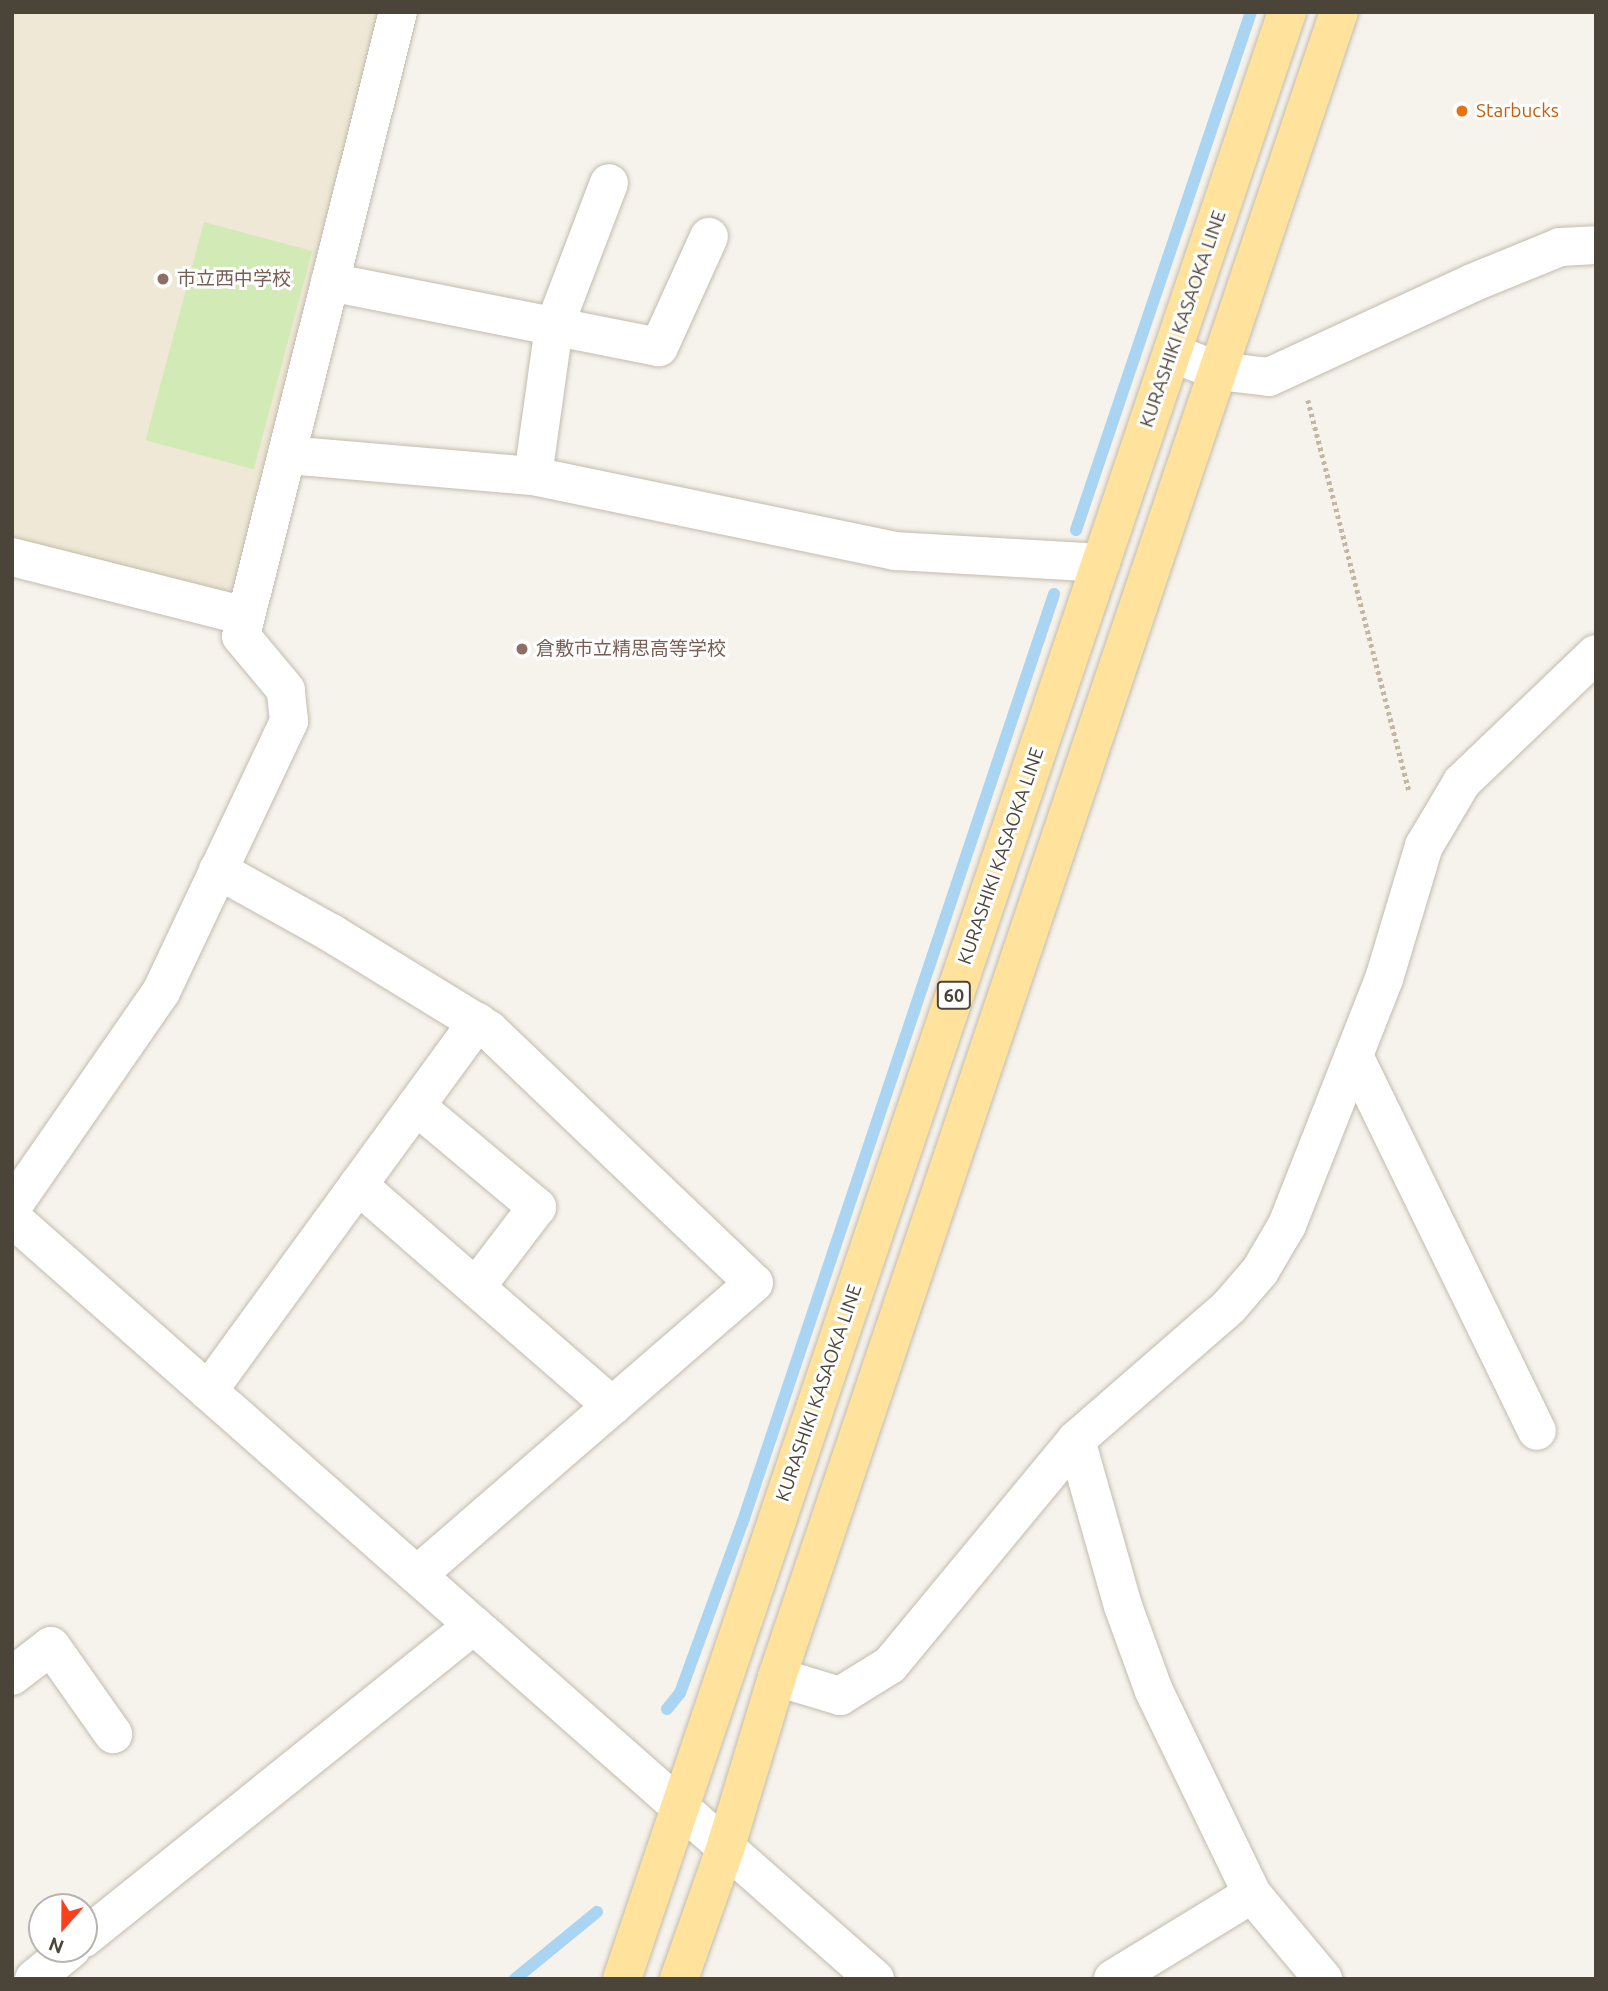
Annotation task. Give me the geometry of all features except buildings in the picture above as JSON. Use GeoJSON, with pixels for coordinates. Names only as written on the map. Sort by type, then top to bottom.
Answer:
{"type":"FeatureCollection","features":[{"type":"Feature","properties":{"kind":"main road","name":"KURASHIKI KASAOKA LINE"},"geometry":{"type":"LineString","coordinates":[[622,1979],[1287,12]]}},
{"type":"Feature","properties":{"kind":"main road"},"geometry":{"type":"LineString","coordinates":[[679,1979],[726,1846],[777,1677],[1339,12]]}},
{"type":"Feature","properties":{"kind":"street"},"geometry":{"type":"LineString","coordinates":[[12,1207],[160,992],[289,721],[286,690],[240,636],[398,12]]}},
{"type":"Feature","properties":{"kind":"street"},"geometry":{"type":"LineString","coordinates":[[533,476],[554,327],[609,183]]}},
{"type":"Feature","properties":{"kind":"street"},"geometry":{"type":"LineString","coordinates":[[330,282],[659,347],[709,237]]}},
{"type":"Feature","properties":{"kind":"street"},"geometry":{"type":"LineString","coordinates":[[1172,354],[1218,371],[1269,377],[1472,283],[1560,247],[1596,245]]}},
{"type":"Feature","properties":{"kind":"street"},"geometry":{"type":"LineString","coordinates":[[287,455],[533,476],[895,551],[1101,563]]}},
{"type":"Feature","properties":{"kind":"street"},"geometry":{"type":"LineString","coordinates":[[12,558],[246,616]]}},
{"type":"Feature","properties":{"kind":"street"},"geometry":{"type":"LineString","coordinates":[[777,1677],[840,1696],[890,1665],[1076,1440],[1229,1307],[1261,1271],[1287,1225],[1384,979],[1424,846],[1462,782],[1596,654]]}},
{"type":"Feature","properties":{"kind":"street"},"geometry":{"type":"LineString","coordinates":[[218,870],[331,933],[489,1030],[754,1283],[417,1575]]}},
{"type":"Feature","properties":{"kind":"street"},"geometry":{"type":"LineString","coordinates":[[208,1391],[477,1022]]}},
{"type":"Feature","properties":{"kind":"street"},"geometry":{"type":"LineString","coordinates":[[1353,1056],[1537,1431]]}},
{"type":"Feature","properties":{"kind":"street"},"geometry":{"type":"LineString","coordinates":[[416,1106],[537,1208],[476,1287]]}},
{"type":"Feature","properties":{"kind":"street"},"geometry":{"type":"LineString","coordinates":[[358,1185],[611,1406]]}},
{"type":"Feature","properties":{"kind":"street"},"geometry":{"type":"LineString","coordinates":[[12,1218],[875,1979]]}},
{"type":"Feature","properties":{"kind":"street"},"geometry":{"type":"LineString","coordinates":[[1076,1440],[1119,1593],[1154,1690],[1252,1894],[1323,1979]]}},
{"type":"Feature","properties":{"kind":"street"},"geometry":{"type":"LineString","coordinates":[[98,1927],[474,1625]]}},
{"type":"Feature","properties":{"kind":"street"},"geometry":{"type":"LineString","coordinates":[[12,1676],[51,1646],[113,1734]]}},
{"type":"Feature","properties":{"kind":"street"},"geometry":{"type":"LineString","coordinates":[[1113,1979],[1252,1894]]}},
{"type":"Feature","properties":{"kind":"street"},"geometry":{"type":"LineString","coordinates":[[34,1979],[54,1963]]}},
{"type":"Feature","properties":{"kind":"path"},"geometry":{"type":"LineString","coordinates":[[1298,363],[1424,846]]}},
{"type":"Feature","properties":{"kind":"shaded area","name":"市立西中学校"},"geometry":{"type":"Polygon","coordinates":[[[12,12],[380,12],[233,601],[12,545],[12,12]]]}},
{"type":"Feature","properties":{"kind":"green space"},"geometry":{"type":"Polygon","coordinates":[[[204,222],[312,251],[254,469],[146,440],[204,222]]]}},
{"type":"Feature","properties":{"kind":"waterway"},"geometry":{"type":"LineString","coordinates":[[1076,530],[1251,12]]}},
{"type":"Feature","properties":{"kind":"waterway"},"geometry":{"type":"LineString","coordinates":[[667,1709],[680,1693],[742,1524],[1054,594]]}},
{"type":"Feature","properties":{"kind":"waterway"},"geometry":{"type":"LineString","coordinates":[[515,1979],[597,1912]]}},
{"type":"Feature","properties":{"kind":"place","name":"Starbucks"},"geometry":{"type":"Point","coordinates":[1462,111]}},
{"type":"Feature","properties":{"kind":"place","name":"市立西中学校"},"geometry":{"type":"Point","coordinates":[163,279]}},
{"type":"Feature","properties":{"kind":"place","name":"倉敷市立精思高等学校"},"geometry":{"type":"Point","coordinates":[522,649]}}]}
